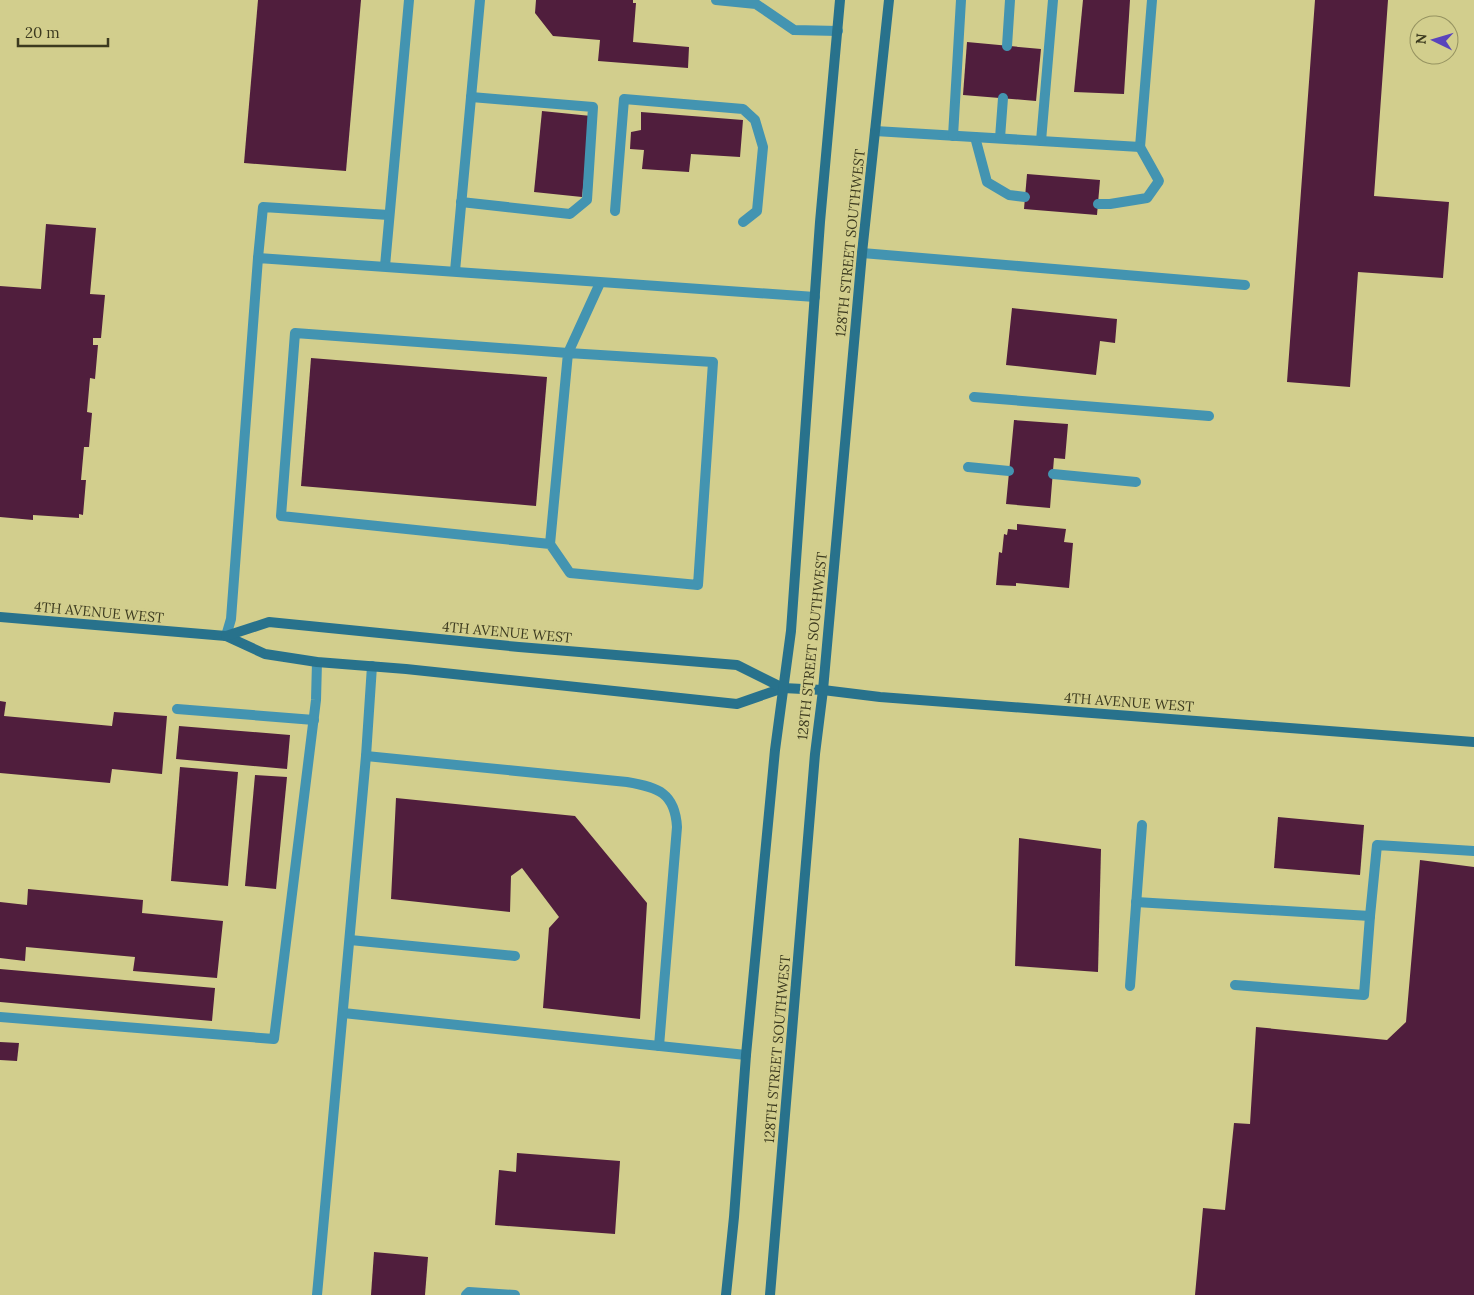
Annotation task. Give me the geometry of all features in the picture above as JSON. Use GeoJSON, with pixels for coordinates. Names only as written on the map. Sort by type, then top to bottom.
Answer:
{"type":"FeatureCollection","features":[{"type":"Feature","properties":{"kind":"main road","name":"128TH STREET SOUTHWEST"},"geometry":{"type":"LineString","coordinates":[[726,1295],[746,1055],[775,750],[790,631],[820,222],[840,0]]}},
{"type":"Feature","properties":{"kind":"main road","name":"128TH STREET SOUTHWEST"},"geometry":{"type":"LineString","coordinates":[[770,1295],[814,764],[823,690],[862,253],[889,0]]}},
{"type":"Feature","properties":{"kind":"main road","name":"4TH AVENUE WEST"},"geometry":{"type":"LineString","coordinates":[[0,617],[226,636],[265,654],[317,662],[737,704],[782,688],[823,690],[880,697],[1474,742]]}},
{"type":"Feature","properties":{"kind":"main road","name":"4TH AVENUE WEST"},"geometry":{"type":"LineString","coordinates":[[226,636],[269,622],[518,647],[737,665],[782,688]]}},
{"type":"Feature","properties":{"kind":"street"},"geometry":{"type":"LineString","coordinates":[[385,266],[409,0]]}},
{"type":"Feature","properties":{"kind":"street"},"geometry":{"type":"LineString","coordinates":[[455,271],[480,0]]}},
{"type":"Feature","properties":{"kind":"street"},"geometry":{"type":"LineString","coordinates":[[716,0],[756,4],[794,30],[838,31]]}},
{"type":"Feature","properties":{"kind":"street"},"geometry":{"type":"LineString","coordinates":[[953,136],[962,0]]}},
{"type":"Feature","properties":{"kind":"street"},"geometry":{"type":"LineString","coordinates":[[1007,46],[1010,0]]}},
{"type":"Feature","properties":{"kind":"street"},"geometry":{"type":"LineString","coordinates":[[1041,141],[1053,0]]}},
{"type":"Feature","properties":{"kind":"street"},"geometry":{"type":"LineString","coordinates":[[1098,204],[1147,198],[1159,181],[1140,147],[1152,0]]}},
{"type":"Feature","properties":{"kind":"street"},"geometry":{"type":"LineString","coordinates":[[461,202],[570,214],[587,200],[593,107],[471,97]]}},
{"type":"Feature","properties":{"kind":"street"},"geometry":{"type":"LineString","coordinates":[[1000,138],[1003,98]]}},
{"type":"Feature","properties":{"kind":"street"},"geometry":{"type":"LineString","coordinates":[[615,211],[624,100],[743,109],[755,120],[763,147],[757,211],[743,222]]}},
{"type":"Feature","properties":{"kind":"street"},"geometry":{"type":"LineString","coordinates":[[875,131],[1140,147]]}},
{"type":"Feature","properties":{"kind":"street"},"geometry":{"type":"LineString","coordinates":[[976,137],[987,182],[1009,195],[1025,197]]}},
{"type":"Feature","properties":{"kind":"street"},"geometry":{"type":"LineString","coordinates":[[226,636],[230,619],[263,206],[389,215]]}},
{"type":"Feature","properties":{"kind":"street"},"geometry":{"type":"LineString","coordinates":[[862,253],[1246,286]]}},
{"type":"Feature","properties":{"kind":"street"},"geometry":{"type":"LineString","coordinates":[[258,258],[815,297]]}},
{"type":"Feature","properties":{"kind":"street"},"geometry":{"type":"LineString","coordinates":[[550,544],[281,516],[295,333],[568,353],[713,362],[698,585],[570,572],[550,544],[568,353],[600,283]]}},
{"type":"Feature","properties":{"kind":"street"},"geometry":{"type":"LineString","coordinates":[[974,397],[1209,416]]}},
{"type":"Feature","properties":{"kind":"street"},"geometry":{"type":"LineString","coordinates":[[968,467],[1009,471]]}},
{"type":"Feature","properties":{"kind":"street"},"geometry":{"type":"LineString","coordinates":[[1053,474],[1136,482]]}},
{"type":"Feature","properties":{"kind":"street"},"geometry":{"type":"LineString","coordinates":[[0,1016],[274,1039],[314,720],[317,662]]}},
{"type":"Feature","properties":{"kind":"street"},"geometry":{"type":"LineString","coordinates":[[317,1295],[350,940],[372,666]]}},
{"type":"Feature","properties":{"kind":"street"},"geometry":{"type":"LineString","coordinates":[[177,709],[314,720]]}},
{"type":"Feature","properties":{"kind":"street"},"geometry":{"type":"LineString","coordinates":[[366,756],[628,782],[658,789],[668,798],[677,814],[678,827],[659,1046]]}},
{"type":"Feature","properties":{"kind":"street"},"geometry":{"type":"LineString","coordinates":[[1130,986],[1142,825]]}},
{"type":"Feature","properties":{"kind":"street"},"geometry":{"type":"LineString","coordinates":[[1235,985],[1364,994],[1377,845],[1474,851]]}},
{"type":"Feature","properties":{"kind":"street"},"geometry":{"type":"LineString","coordinates":[[1136,902],[1370,916]]}},
{"type":"Feature","properties":{"kind":"street"},"geometry":{"type":"LineString","coordinates":[[350,940],[515,956]]}},
{"type":"Feature","properties":{"kind":"street"},"geometry":{"type":"LineString","coordinates":[[343,1013],[746,1055]]}},
{"type":"Feature","properties":{"kind":"street"},"geometry":{"type":"LineString","coordinates":[[466,1295],[469,1292],[514,1295]]}},
{"type":"Feature","properties":{"kind":"building"},"geometry":{"type":"Polygon","coordinates":[[[258,0],[361,0],[346,171],[244,163],[258,0]]]}},
{"type":"Feature","properties":{"kind":"building"},"geometry":{"type":"Polygon","coordinates":[[[536,0],[633,0],[633,3],[636,3],[633,42],[689,47],[688,68],[598,61],[600,40],[553,36],[535,13],[536,0]]]}},
{"type":"Feature","properties":{"kind":"building"},"geometry":{"type":"Polygon","coordinates":[[[1083,0],[1130,0],[1124,94],[1074,92],[1083,0]]]}},
{"type":"Feature","properties":{"kind":"building"},"geometry":{"type":"Polygon","coordinates":[[[1315,0],[1388,0],[1374,196],[1449,202],[1443,278],[1358,272],[1350,387],[1287,382],[1315,0]]]}},
{"type":"Feature","properties":{"kind":"building"},"geometry":{"type":"Polygon","coordinates":[[[967,42],[1041,49],[1036,101],[963,95],[967,42]]]}},
{"type":"Feature","properties":{"kind":"building"},"geometry":{"type":"Polygon","coordinates":[[[542,111],[591,116],[582,197],[534,192],[542,111]]]}},
{"type":"Feature","properties":{"kind":"building"},"geometry":{"type":"Polygon","coordinates":[[[641,112],[743,120],[740,157],[691,154],[689,172],[642,169],[644,150],[630,149],[631,132],[641,130],[641,112]]]}},
{"type":"Feature","properties":{"kind":"building"},"geometry":{"type":"Polygon","coordinates":[[[1027,174],[1100,180],[1097,215],[1024,209],[1027,174]]]}},
{"type":"Feature","properties":{"kind":"building"},"geometry":{"type":"Polygon","coordinates":[[[46,224],[96,228],[90,294],[105,295],[101,338],[93,338],[93,345],[98,345],[95,379],[90,378],[87,412],[92,413],[89,447],[84,447],[81,480],[86,480],[83,515],[79,514],[79,518],[33,515],[33,520],[0,517],[0,286],[41,289],[46,224]]]}},
{"type":"Feature","properties":{"kind":"building"},"geometry":{"type":"Polygon","coordinates":[[[1012,308],[1117,319],[1115,343],[1100,341],[1096,375],[1006,365],[1012,308]]]}},
{"type":"Feature","properties":{"kind":"building"},"geometry":{"type":"Polygon","coordinates":[[[311,358],[547,377],[536,506],[301,486],[311,358]]]}},
{"type":"Feature","properties":{"kind":"building"},"geometry":{"type":"Polygon","coordinates":[[[1014,420],[1068,424],[1065,459],[1054,458],[1050,508],[1006,504],[1014,420]]]}},
{"type":"Feature","properties":{"kind":"building"},"geometry":{"type":"Polygon","coordinates":[[[1017,524],[1066,529],[1064,542],[1073,543],[1069,588],[1016,583],[1016,586],[996,585],[999,552],[1002,553],[1004,534],[1007,535],[1008,529],[1017,530],[1017,524]]]}},
{"type":"Feature","properties":{"kind":"building"},"geometry":{"type":"Polygon","coordinates":[[[0,701],[6,702],[4,716],[112,726],[114,712],[167,716],[162,774],[112,769],[110,783],[0,773],[0,701]]]}},
{"type":"Feature","properties":{"kind":"building"},"geometry":{"type":"Polygon","coordinates":[[[179,726],[290,735],[287,769],[176,759],[179,726]]]}},
{"type":"Feature","properties":{"kind":"building"},"geometry":{"type":"Polygon","coordinates":[[[180,767],[238,772],[228,886],[171,881],[180,767]]]}},
{"type":"Feature","properties":{"kind":"building"},"geometry":{"type":"Polygon","coordinates":[[[255,775],[287,777],[276,889],[245,886],[255,775]]]}},
{"type":"Feature","properties":{"kind":"building"},"geometry":{"type":"Polygon","coordinates":[[[396,798],[575,816],[647,903],[640,1019],[543,1008],[549,928],[559,917],[522,868],[511,876],[510,912],[391,899],[396,798]]]}},
{"type":"Feature","properties":{"kind":"building"},"geometry":{"type":"Polygon","coordinates":[[[1278,817],[1364,825],[1360,875],[1274,868],[1278,817]]]}},
{"type":"Feature","properties":{"kind":"building"},"geometry":{"type":"Polygon","coordinates":[[[1019,838],[1101,849],[1098,972],[1015,966],[1019,838]]]}},
{"type":"Feature","properties":{"kind":"building"},"geometry":{"type":"Polygon","coordinates":[[[1420,860],[1474,867],[1474,1295],[1195,1295],[1203,1208],[1225,1210],[1234,1123],[1250,1124],[1256,1027],[1387,1040],[1406,1022],[1420,860]]]}},
{"type":"Feature","properties":{"kind":"building"},"geometry":{"type":"Polygon","coordinates":[[[28,889],[143,900],[142,913],[223,921],[217,978],[133,971],[135,957],[26,947],[25,961],[0,958],[0,902],[27,905],[28,889]]]}},
{"type":"Feature","properties":{"kind":"building"},"geometry":{"type":"Polygon","coordinates":[[[0,969],[215,988],[212,1021],[0,1002],[0,969]]]}},
{"type":"Feature","properties":{"kind":"building"},"geometry":{"type":"Polygon","coordinates":[[[0,1042],[19,1043],[17,1061],[0,1060],[0,1042]]]}},
{"type":"Feature","properties":{"kind":"building"},"geometry":{"type":"Polygon","coordinates":[[[517,1153],[620,1161],[615,1234],[495,1225],[499,1170],[516,1172],[517,1153]]]}},
{"type":"Feature","properties":{"kind":"building"},"geometry":{"type":"Polygon","coordinates":[[[374,1252],[428,1257],[425,1295],[371,1295],[374,1252]]]}}]}
